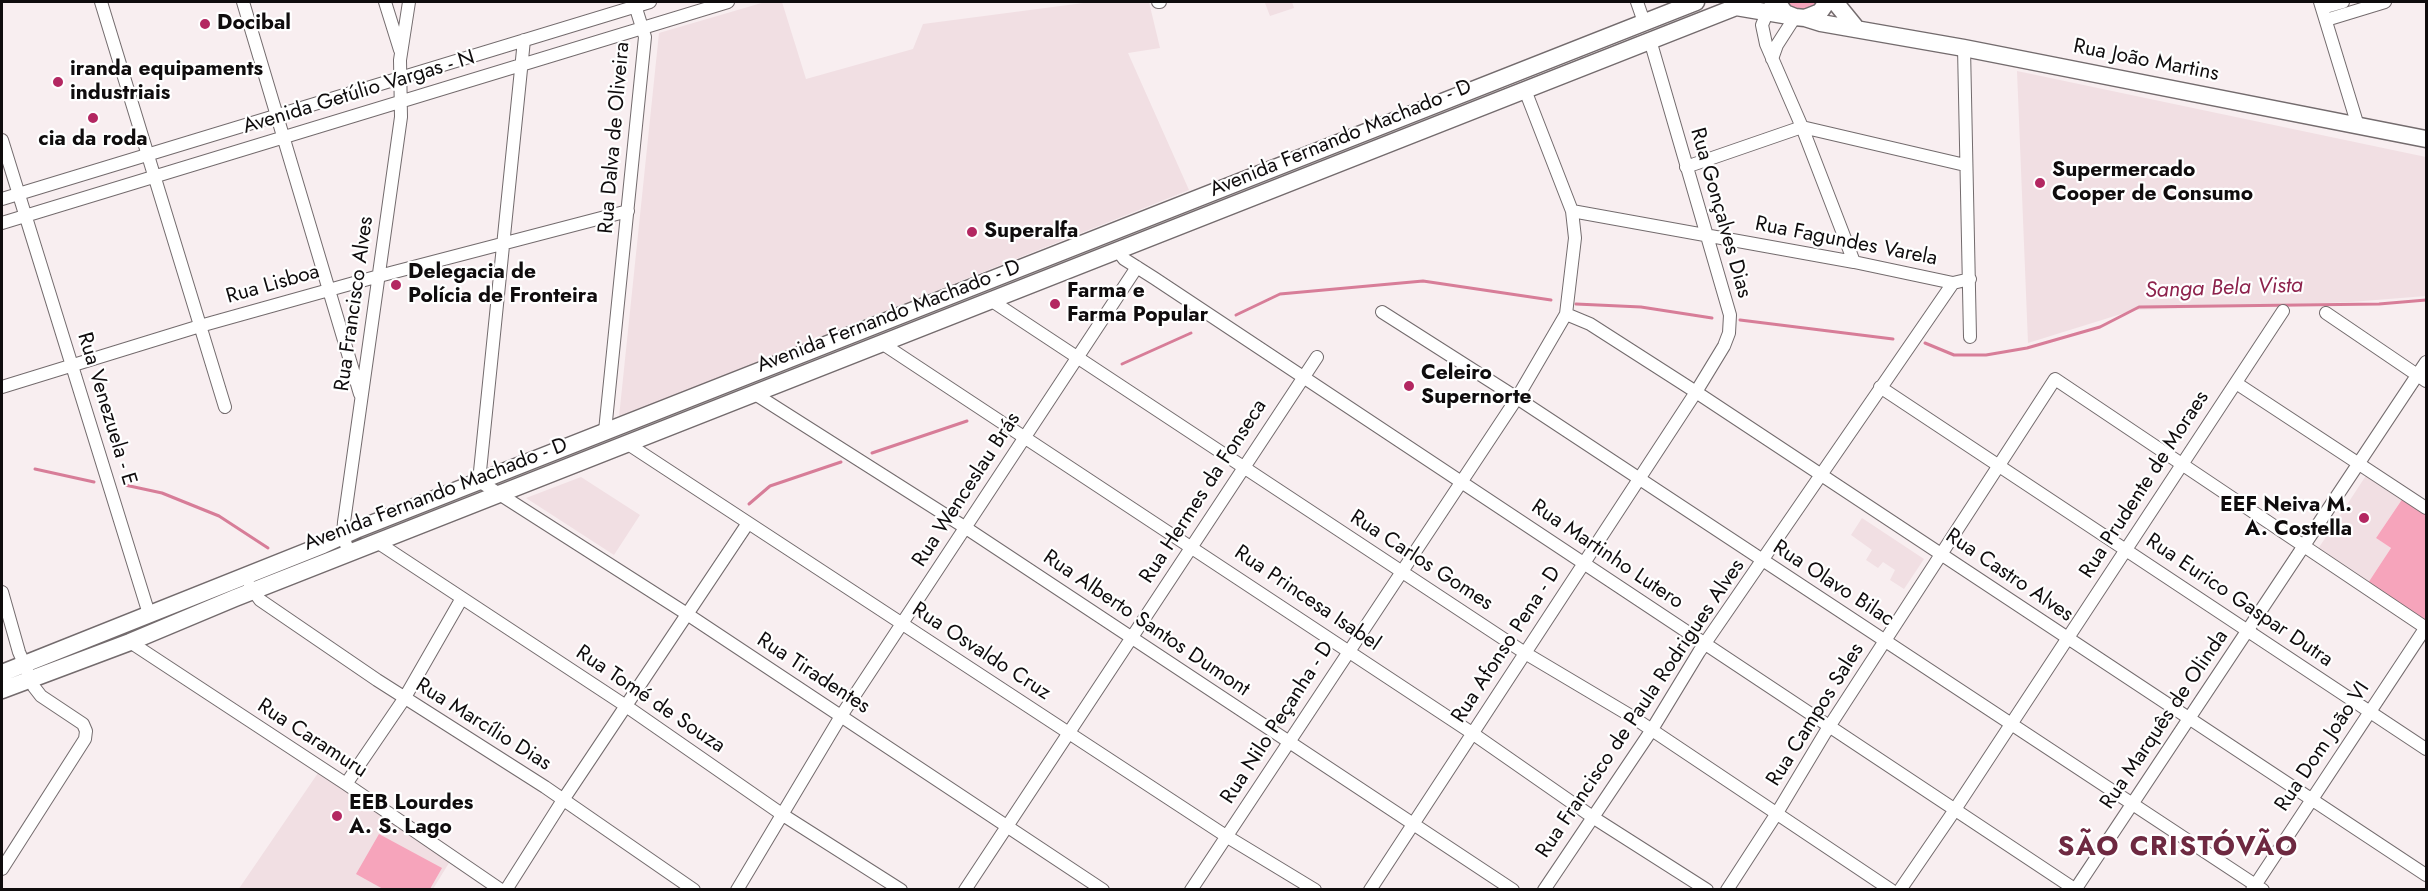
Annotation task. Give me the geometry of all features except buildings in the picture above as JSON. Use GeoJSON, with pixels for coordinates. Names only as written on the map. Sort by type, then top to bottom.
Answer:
{"type":"FeatureCollection","features":[{"type":"Feature","properties":{"kind":"main road","name":"Avenida Fernando Machado - D"},"geometry":{"type":"LineString","coordinates":[[2,690],[26,672],[149,614],[478,481],[1696,2]]}},
{"type":"Feature","properties":{"kind":"main road"},"geometry":{"type":"LineString","coordinates":[[1800,18],[1820,12],[1827,2]]}},
{"type":"Feature","properties":{"kind":"main road"},"geometry":{"type":"LineString","coordinates":[[1835,2],[1857,29]]}},
{"type":"Feature","properties":{"kind":"main road","name":"Avenida Fernando Machado - D"},"geometry":{"type":"LineString","coordinates":[[2,673],[26,672],[130,642],[252,591],[1736,7],[1772,5],[1800,18]]}},
{"type":"Feature","properties":{"kind":"main road","name":"Rua João Martins"},"geometry":{"type":"LineString","coordinates":[[1800,18],[2427,139]]}},
{"type":"Feature","properties":{"kind":"main road"},"geometry":{"type":"LineString","coordinates":[[1517,71],[1525,90]]}},
{"type":"Feature","properties":{"kind":"main road"},"geometry":{"type":"LineString","coordinates":[[1243,179],[1250,199]]}},
{"type":"Feature","properties":{"kind":"main road"},"geometry":{"type":"LineString","coordinates":[[1110,233],[1119,251]]}},
{"type":"Feature","properties":{"kind":"main road"},"geometry":{"type":"LineString","coordinates":[[929,325],[958,304],[958,292]]}},
{"type":"Feature","properties":{"kind":"street"},"geometry":{"type":"LineString","coordinates":[[101,2],[225,407]]}},
{"type":"Feature","properties":{"kind":"street"},"geometry":{"type":"LineString","coordinates":[[243,2],[362,398]]}},
{"type":"Feature","properties":{"kind":"street"},"geometry":{"type":"LineString","coordinates":[[385,2],[401,51]]}},
{"type":"Feature","properties":{"kind":"street"},"geometry":{"type":"LineString","coordinates":[[401,51],[409,2]]}},
{"type":"Feature","properties":{"kind":"street","name":"Avenida Getúlio Vargas - N"},"geometry":{"type":"LineString","coordinates":[[2,199],[401,78],[635,4],[650,2]]}},
{"type":"Feature","properties":{"kind":"street","name":"Avenida Getúlio Vargas - N"},"geometry":{"type":"LineString","coordinates":[[2,223],[728,2]]}},
{"type":"Feature","properties":{"kind":"street"},"geometry":{"type":"LineString","coordinates":[[1637,2],[1644,22]]}},
{"type":"Feature","properties":{"kind":"street"},"geometry":{"type":"LineString","coordinates":[[2323,10],[2343,2]]}},
{"type":"Feature","properties":{"kind":"street"},"geometry":{"type":"LineString","coordinates":[[2323,10],[2385,2]]}},
{"type":"Feature","properties":{"kind":"street"},"geometry":{"type":"LineString","coordinates":[[635,4],[643,28]]}},
{"type":"Feature","properties":{"kind":"street"},"geometry":{"type":"LineString","coordinates":[[1772,5],[1762,25],[1766,44],[1802,127],[1854,262]]}},
{"type":"Feature","properties":{"kind":"street"},"geometry":{"type":"LineString","coordinates":[[2323,10],[2358,126]]}},
{"type":"Feature","properties":{"kind":"street"},"geometry":{"type":"LineString","coordinates":[[1772,59],[1778,45],[1800,18]]}},
{"type":"Feature","properties":{"kind":"street","name":"Rua Dalva de Oliveira"},"geometry":{"type":"LineString","coordinates":[[605,431],[645,37],[643,28]]}},
{"type":"Feature","properties":{"kind":"street"},"geometry":{"type":"LineString","coordinates":[[478,481],[524,40]]}},
{"type":"Feature","properties":{"kind":"street","name":"Rua Gonçalves Dias"},"geometry":{"type":"LineString","coordinates":[[1650,40],[1730,315],[1729,333],[1724,346],[1696,392]]}},
{"type":"Feature","properties":{"kind":"street"},"geometry":{"type":"LineString","coordinates":[[1964,48],[1970,337]]}},
{"type":"Feature","properties":{"kind":"street","name":"Rua Francisco Alves"},"geometry":{"type":"LineString","coordinates":[[343,536],[402,101],[401,51]]}},
{"type":"Feature","properties":{"kind":"street"},"geometry":{"type":"LineString","coordinates":[[1525,90],[1572,211],[1575,238],[1566,314]]}},
{"type":"Feature","properties":{"kind":"street"},"geometry":{"type":"LineString","coordinates":[[1686,167],[1802,127],[1965,165]]}},
{"type":"Feature","properties":{"kind":"street","name":"Rua Venezuela - E"},"geometry":{"type":"LineString","coordinates":[[2,140],[149,614]]}},
{"type":"Feature","properties":{"kind":"street","name":"Rua Lisboa"},"geometry":{"type":"LineString","coordinates":[[2,387],[200,326],[379,276],[628,211]]}},
{"type":"Feature","properties":{"kind":"street","name":"Rua Fagundes Varela"},"geometry":{"type":"LineString","coordinates":[[1572,211],[1854,262],[1953,283],[1970,279]]}},
{"type":"Feature","properties":{"kind":"street","name":"Rua Martinho Lutero"},"geometry":{"type":"LineString","coordinates":[[1119,251],[1124,259],[2076,889]]}},
{"type":"Feature","properties":{"kind":"street","name":"Rua Wenceslau Brás"},"geometry":{"type":"LineString","coordinates":[[736,890],[841,716],[1137,267]]}},
{"type":"Feature","properties":{"kind":"street","name":"Rua Francisco de Paula Rodrigues Alves"},"geometry":{"type":"LineString","coordinates":[[1544,890],[1594,818],[1706,644],[1953,283]]}},
{"type":"Feature","properties":{"kind":"street","name":"Rua Carlos Gomes"},"geometry":{"type":"LineString","coordinates":[[993,301],[1525,653],[1631,716],[1891,890]]}},
{"type":"Feature","properties":{"kind":"street","name":"Rua Prudente de Moraes"},"geometry":{"type":"LineString","coordinates":[[1900,890],[2283,311]]}},
{"type":"Feature","properties":{"kind":"street","name":"Rua Olavo Bilac"},"geometry":{"type":"LineString","coordinates":[[1382,312],[1517,398],[2257,888]]}},
{"type":"Feature","properties":{"kind":"street","name":"Rua Castro Alves"},"geometry":{"type":"LineString","coordinates":[[1566,314],[1590,324],[1696,392],[2427,875]]}},
{"type":"Feature","properties":{"kind":"street","name":"Rua Nilo Peçanha - D"},"geometry":{"type":"LineString","coordinates":[[1191,890],[1517,398],[1566,314]]}},
{"type":"Feature","properties":{"kind":"street"},"geometry":{"type":"LineString","coordinates":[[2326,314],[2422,378]]}},
{"type":"Feature","properties":{"kind":"street","name":"Rua Princesa Isabel"},"geometry":{"type":"LineString","coordinates":[[883,344],[1192,546],[1472,733],[1594,818],[1707,890]]}},
{"type":"Feature","properties":{"kind":"street","name":"Rua Hermes da Fonseca"},"geometry":{"type":"LineString","coordinates":[[965,890],[1317,357]]}},
{"type":"Feature","properties":{"kind":"street","name":"Rua Marquês de Olinda"},"geometry":{"type":"LineString","coordinates":[[2076,889],[2358,464],[2422,378],[2427,362]]}},
{"type":"Feature","properties":{"kind":"street","name":"Rua Campos Sales"},"geometry":{"type":"LineString","coordinates":[[1727,890],[1830,726],[2055,379],[2182,464]]}},
{"type":"Feature","properties":{"kind":"street"},"geometry":{"type":"LineString","coordinates":[[2236,382],[2427,508]]}},
{"type":"Feature","properties":{"kind":"street","name":"Rua Eurico Gaspar Dutra"},"geometry":{"type":"LineString","coordinates":[[1880,387],[2427,749]]}},
{"type":"Feature","properties":{"kind":"street","name":"Rua Afonso Pena - D"},"geometry":{"type":"LineString","coordinates":[[1370,890],[1696,392]]}},
{"type":"Feature","properties":{"kind":"street","name":"Rua Alberto Santos Dumont"},"geometry":{"type":"LineString","coordinates":[[755,394],[966,528],[1513,890]]}},
{"type":"Feature","properties":{"kind":"street","name":"Rua Osvaldo Cruz"},"geometry":{"type":"LineString","coordinates":[[628,444],[1226,837],[1315,890]]}},
{"type":"Feature","properties":{"kind":"street"},"geometry":{"type":"LineString","coordinates":[[2182,464],[2426,627]]}},
{"type":"Feature","properties":{"kind":"street","name":"Rua Tiradentes"},"geometry":{"type":"LineString","coordinates":[[478,481],[687,614],[1103,890]]}},
{"type":"Feature","properties":{"kind":"street"},"geometry":{"type":"LineString","coordinates":[[506,890],[563,800],[748,523]]}},
{"type":"Feature","properties":{"kind":"street"},"geometry":{"type":"LineString","coordinates":[[343,536],[349,553]]}},
{"type":"Feature","properties":{"kind":"street","name":"Rua Tomé de Souza"},"geometry":{"type":"LineString","coordinates":[[377,542],[626,706],[783,815],[901,890]]}},
{"type":"Feature","properties":{"kind":"street"},"geometry":{"type":"LineString","coordinates":[[245,576],[252,591]]}},
{"type":"Feature","properties":{"kind":"street","name":"Rua Marcílio Dias"},"geometry":{"type":"LineString","coordinates":[[252,591],[260,600],[404,699],[563,800],[694,890]]}},
{"type":"Feature","properties":{"kind":"street"},"geometry":{"type":"LineString","coordinates":[[2,592],[26,672],[41,696],[83,724],[86,731],[86,739],[2,869]]}},
{"type":"Feature","properties":{"kind":"street"},"geometry":{"type":"LineString","coordinates":[[346,784],[404,699],[462,598]]}},
{"type":"Feature","properties":{"kind":"street","name":"Rua Dom João VI"},"geometry":{"type":"LineString","coordinates":[[2257,888],[2426,627]]}},
{"type":"Feature","properties":{"kind":"street","name":"Rua Caramuru"},"geometry":{"type":"LineString","coordinates":[[130,642],[346,784],[501,890]]}},
{"type":"Feature","properties":{"kind":"shaded area"},"geometry":{"type":"Polygon","coordinates":[[[765,2],[782,2],[806,79],[913,49],[923,24],[1091,2],[1149,2],[1160,48],[1128,53],[1189,190],[619,417],[659,33],[765,2]]]}},
{"type":"Feature","properties":{"kind":"shaded area"},"geometry":{"type":"Polygon","coordinates":[[[1292,2],[1294,8],[1270,16],[1265,3],[1292,2]]]}},
{"type":"Feature","properties":{"kind":"shaded area"},"geometry":{"type":"Polygon","coordinates":[[[1784,2],[1820,2],[1812,10],[1796,11],[1784,2]]]}},
{"type":"Feature","properties":{"kind":"shaded area"},"geometry":{"type":"Polygon","coordinates":[[[2017,71],[2426,157],[2426,296],[2351,302],[2134,310],[2028,343],[2017,71]]]}},
{"type":"Feature","properties":{"kind":"shaded area","name":"EEF Neiva M. A. Costella"},"geometry":{"type":"Polygon","coordinates":[[[2367,474],[2403,498],[2376,538],[2391,548],[2368,583],[2318,549],[2367,474]]]}},
{"type":"Feature","properties":{"kind":"shaded area"},"geometry":{"type":"Polygon","coordinates":[[[581,477],[640,515],[614,555],[526,498],[581,477]]]}},
{"type":"Feature","properties":{"kind":"shaded area"},"geometry":{"type":"Polygon","coordinates":[[[2403,498],[2426,514],[2426,622],[2368,583],[2391,548],[2376,538],[2403,498]]]}},
{"type":"Feature","properties":{"kind":"shaded area"},"geometry":{"type":"Polygon","coordinates":[[[1862,518],[1924,559],[1904,589],[1890,580],[1895,570],[1883,562],[1878,568],[1866,560],[1872,550],[1851,535],[1862,518]]]}},
{"type":"Feature","properties":{"kind":"shaded area","name":"EEB Lourdes A. S. Lago"},"geometry":{"type":"Polygon","coordinates":[[[318,773],[452,858],[433,889],[238,890],[318,773]]]}},
{"type":"Feature","properties":{"kind":"shaded area"},"geometry":{"type":"Polygon","coordinates":[[[379,834],[442,868],[430,889],[383,889],[356,874],[379,834]]]}},
{"type":"Feature","properties":{"kind":"waterway","name":"Sanga Bela Vista"},"geometry":{"type":"LineString","coordinates":[[1236,315],[1280,294],[1423,281],[1551,300]]}},
{"type":"Feature","properties":{"kind":"waterway","name":"Sanga Bela Vista"},"geometry":{"type":"LineString","coordinates":[[1925,343],[1954,355],[1986,355],[2027,348],[2100,327],[2139,307],[2379,304],[2426,300]]}},
{"type":"Feature","properties":{"kind":"waterway","name":"Sanga Bela Vista"},"geometry":{"type":"LineString","coordinates":[[1576,304],[1641,307],[1712,318]]}},
{"type":"Feature","properties":{"kind":"waterway","name":"Sanga Bela Vista"},"geometry":{"type":"LineString","coordinates":[[1740,320],[1893,339]]}},
{"type":"Feature","properties":{"kind":"waterway","name":"Sanga Bela Vista"},"geometry":{"type":"LineString","coordinates":[[1122,364],[1191,333]]}},
{"type":"Feature","properties":{"kind":"waterway","name":"Sanga Bela Vista"},"geometry":{"type":"LineString","coordinates":[[872,453],[967,421]]}},
{"type":"Feature","properties":{"kind":"waterway","name":"Sanga Bela Vista"},"geometry":{"type":"LineString","coordinates":[[749,504],[770,486],[841,462]]}},
{"type":"Feature","properties":{"kind":"waterway","name":"Sanga Bela Vista"},"geometry":{"type":"LineString","coordinates":[[35,469],[94,482]]}},
{"type":"Feature","properties":{"kind":"waterway","name":"Sanga Bela Vista"},"geometry":{"type":"LineString","coordinates":[[125,485],[162,493],[219,516],[268,548]]}},
{"type":"Feature","properties":{"kind":"place","name":"Docibal"},"geometry":{"type":"Point","coordinates":[205,24]}},
{"type":"Feature","properties":{"kind":"place","name":"iranda equipaments industriais"},"geometry":{"type":"Point","coordinates":[58,82]}},
{"type":"Feature","properties":{"kind":"place","name":"cia da roda"},"geometry":{"type":"Point","coordinates":[93,118]}},
{"type":"Feature","properties":{"kind":"place","name":"Supermercado Cooper de Consumo"},"geometry":{"type":"Point","coordinates":[2040,183]}},
{"type":"Feature","properties":{"kind":"place","name":"Superalfa"},"geometry":{"type":"Point","coordinates":[972,232]}},
{"type":"Feature","properties":{"kind":"place","name":"Delegacia de Polícia de Fronteira"},"geometry":{"type":"Point","coordinates":[396,285]}},
{"type":"Feature","properties":{"kind":"place","name":"Farma e Farma Popular"},"geometry":{"type":"Point","coordinates":[1055,304]}},
{"type":"Feature","properties":{"kind":"place","name":"Celeiro Supernorte"},"geometry":{"type":"Point","coordinates":[1409,386]}},
{"type":"Feature","properties":{"kind":"place","name":"EEF Neiva M. A. Costella"},"geometry":{"type":"Point","coordinates":[2364,518]}},
{"type":"Feature","properties":{"kind":"place","name":"EEB Lourdes A. S. Lago"},"geometry":{"type":"Point","coordinates":[337,816]}},
{"type":"Feature","properties":{"kind":"district","name":"SÃO CRISTÓVÃO"},"geometry":{"type":"Point","coordinates":[2178,848]}}]}
